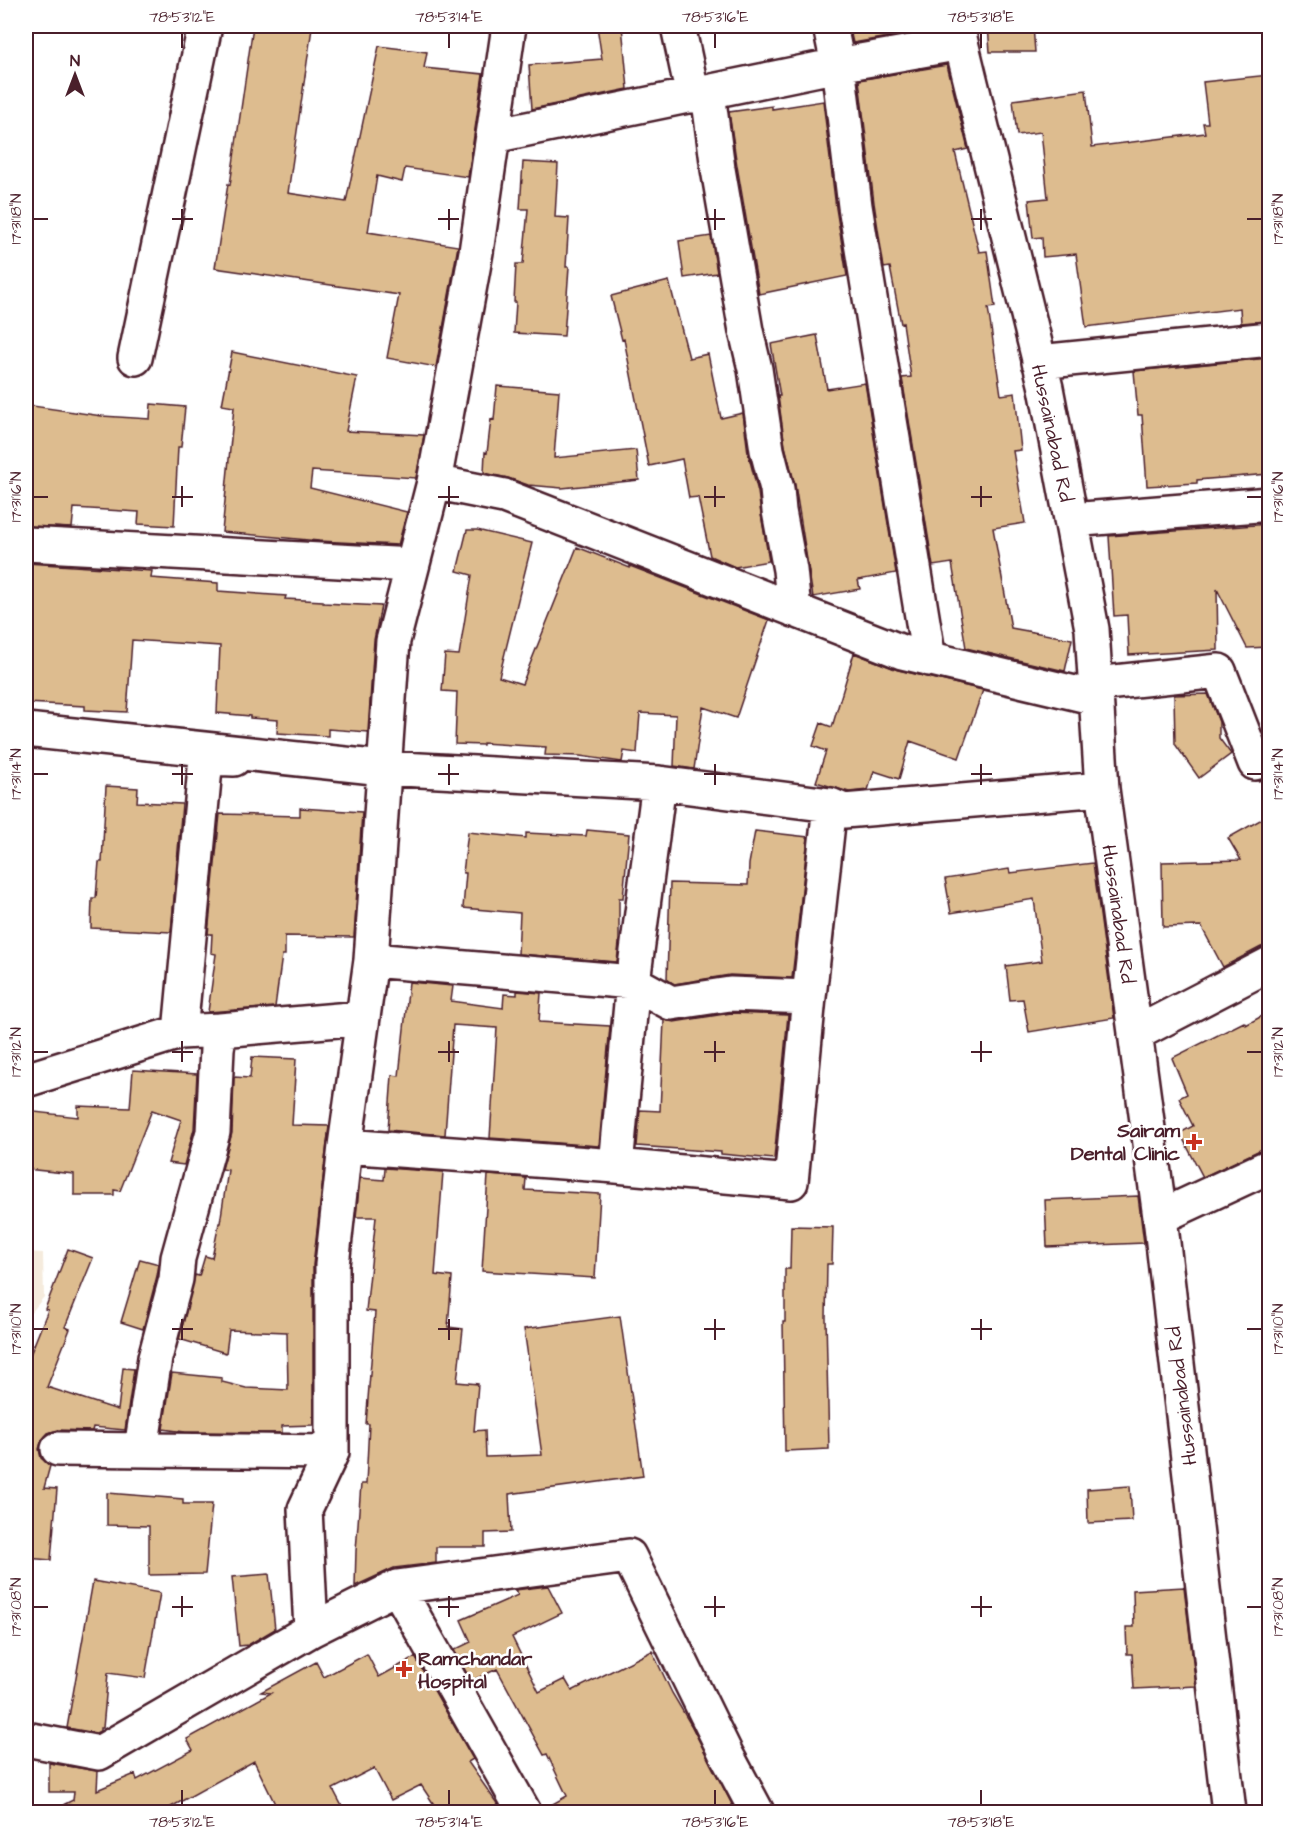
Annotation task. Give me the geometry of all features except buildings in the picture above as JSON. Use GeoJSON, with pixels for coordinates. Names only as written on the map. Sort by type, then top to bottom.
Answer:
{"type":"FeatureCollection","features":[{"type":"Feature","properties":{"kind":"street"},"geometry":{"type":"LineString","coordinates":[[135,358],[205,26]]}},
{"type":"Feature","properties":{"kind":"street"},"geometry":{"type":"LineString","coordinates":[[312,1630],[305,1509],[332,1452],[332,1265],[345,1146],[371,960],[393,641],[434,482],[476,252],[509,26]]}},
{"type":"Feature","properties":{"kind":"street"},"geometry":{"type":"LineString","coordinates":[[678,26],[701,94],[718,169],[746,331],[759,390],[767,450],[777,489],[794,610]]}},
{"type":"Feature","properties":{"kind":"street"},"geometry":{"type":"LineString","coordinates":[[830,26],[838,65],[855,206],[929,659]]}},
{"type":"Feature","properties":{"kind":"street"},"geometry":{"type":"LineString","coordinates":[[493,136],[838,65],[959,34]]}},
{"type":"Feature","properties":{"kind":"street","name":"Hussainabad Rd"},"geometry":{"type":"LineString","coordinates":[[959,34],[1046,388],[1092,629],[1102,789],[1160,1217],[1229,1812]]}},
{"type":"Feature","properties":{"kind":"street"},"geometry":{"type":"LineString","coordinates":[[1039,362],[1269,339]]}},
{"type":"Feature","properties":{"kind":"street"},"geometry":{"type":"LineString","coordinates":[[434,482],[504,496],[902,652],[929,659],[1096,691],[1219,671],[1255,763],[1269,756]]}},
{"type":"Feature","properties":{"kind":"street"},"geometry":{"type":"LineString","coordinates":[[1071,520],[1269,504]]}},
{"type":"Feature","properties":{"kind":"street"},"geometry":{"type":"LineString","coordinates":[[26,544],[412,565]]}},
{"type":"Feature","properties":{"kind":"street"},"geometry":{"type":"LineString","coordinates":[[26,730],[383,768]]}},
{"type":"Feature","properties":{"kind":"street"},"geometry":{"type":"LineString","coordinates":[[180,1032],[206,758],[659,783],[830,805],[844,811],[1102,789]]}},
{"type":"Feature","properties":{"kind":"street"},"geometry":{"type":"LineString","coordinates":[[616,1166],[633,982],[659,783]]}},
{"type":"Feature","properties":{"kind":"street"},"geometry":{"type":"LineString","coordinates":[[345,1146],[616,1166],[791,1182],[808,997],[830,805]]}},
{"type":"Feature","properties":{"kind":"street"},"geometry":{"type":"LineString","coordinates":[[371,960],[633,982],[671,1003],[730,994],[808,997]]}},
{"type":"Feature","properties":{"kind":"street"},"geometry":{"type":"LineString","coordinates":[[1135,1034],[1269,964]]}},
{"type":"Feature","properties":{"kind":"street"},"geometry":{"type":"LineString","coordinates":[[26,1080],[180,1032],[362,1018]]}},
{"type":"Feature","properties":{"kind":"street"},"geometry":{"type":"LineString","coordinates":[[141,1449],[155,1358],[176,1279],[178,1258],[213,1132],[220,1030]]}},
{"type":"Feature","properties":{"kind":"street"},"geometry":{"type":"LineString","coordinates":[[1160,1217],[1269,1166]]}},
{"type":"Feature","properties":{"kind":"street"},"geometry":{"type":"LineString","coordinates":[[58,1449],[332,1452]]}},
{"type":"Feature","properties":{"kind":"street"},"geometry":{"type":"LineString","coordinates":[[26,1739],[99,1753],[312,1630],[397,1587],[629,1556],[726,1754],[758,1812]]}},
{"type":"Feature","properties":{"kind":"street"},"geometry":{"type":"LineString","coordinates":[[397,1587],[524,1812]]}},
{"type":"Feature","properties":{"kind":"shaded area"},"geometry":{"type":"Polygon","coordinates":[[[26,1252],[43,1253],[44,1297],[26,1319],[26,1252]]]}},
{"type":"Feature","properties":{"kind":"shaded area"},"geometry":{"type":"Polygon","coordinates":[[[26,1799],[45,1812],[26,1812],[26,1799]]]}},
{"type":"Feature","properties":{"kind":"place","name":"Sairam Dental Clinic"},"geometry":{"type":"Point","coordinates":[1194,1142]}},
{"type":"Feature","properties":{"kind":"place","name":"Ramchandar Hospital"},"geometry":{"type":"Point","coordinates":[404,1669]}}]}
